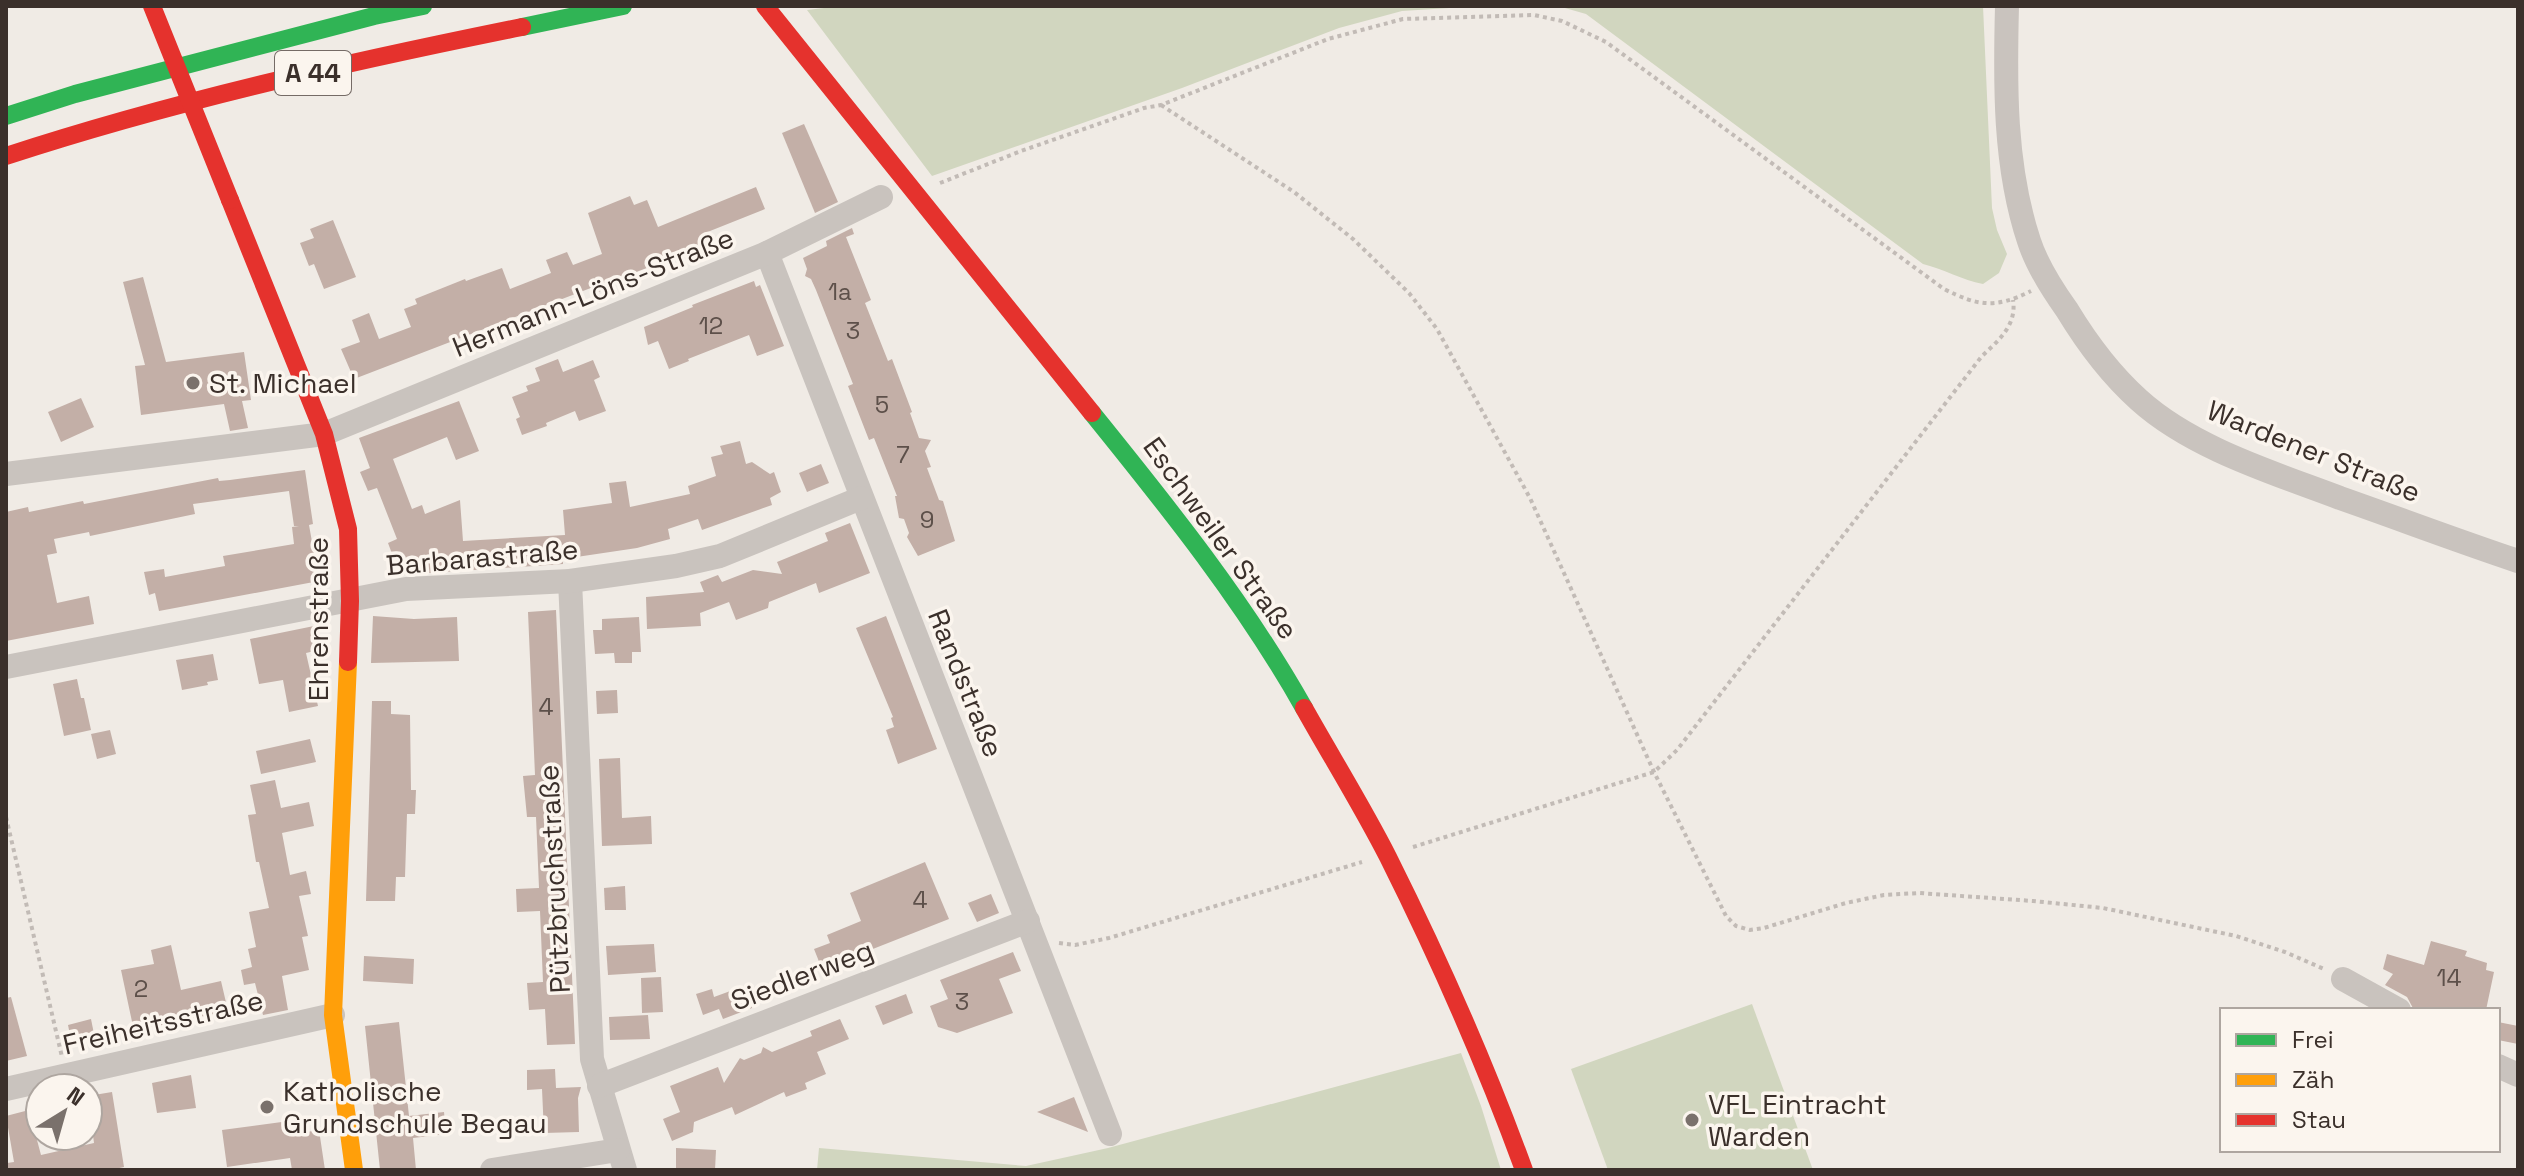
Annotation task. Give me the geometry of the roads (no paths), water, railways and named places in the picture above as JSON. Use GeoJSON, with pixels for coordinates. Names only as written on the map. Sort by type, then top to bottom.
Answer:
{"type":"FeatureCollection","features":[{"type":"Feature","properties":{"kind":"main road","name":"Ehrenstraße"},"geometry":{"type":"LineString","coordinates":[[152,6],[324,434],[348,529],[350,601],[333,1015],[354,1170]]}},
{"type":"Feature","properties":{"kind":"main road","name":"A 44"},"geometry":{"type":"LineString","coordinates":[[6,116],[105,86],[423,6]]}},
{"type":"Feature","properties":{"kind":"main road","name":"A 44"},"geometry":{"type":"LineString","coordinates":[[6,156],[88,129],[389,54],[623,6]]}},
{"type":"Feature","properties":{"kind":"main road","name":"Eschweiler Straße"},"geometry":{"type":"LineString","coordinates":[[765,6],[1158,495],[1239,605],[1293,688],[1387,855],[1452,991],[1524,1170]]}},
{"type":"Feature","properties":{"kind":"street","name":"Wardener Straße"},"geometry":{"type":"LineString","coordinates":[[2007,6],[2005,63],[2008,130],[2017,195],[2029,243],[2047,280],[2089,346],[2140,401],[2203,442],[2248,463],[2518,561]]}},
{"type":"Feature","properties":{"kind":"street","name":"Hermann-Löns-Straße"},"geometry":{"type":"LineString","coordinates":[[6,474],[324,434],[767,253],[881,197]]}},
{"type":"Feature","properties":{"kind":"street","name":"Randstraße"},"geometry":{"type":"LineString","coordinates":[[767,253],[1110,1134]]}},
{"type":"Feature","properties":{"kind":"street","name":"Barbarastraße"},"geometry":{"type":"LineString","coordinates":[[6,667],[406,589],[570,581],[676,566],[720,556],[861,498]]}},
{"type":"Feature","properties":{"kind":"street","name":"Pützbruchstraße"},"geometry":{"type":"LineString","coordinates":[[570,581],[592,1059],[621,1160]]}},
{"type":"Feature","properties":{"kind":"street","name":"Siedlerweg"},"geometry":{"type":"LineString","coordinates":[[599,1086],[1031,928]]}},
{"type":"Feature","properties":{"kind":"street"},"geometry":{"type":"LineString","coordinates":[[2343,979],[2395,1008]]}},
{"type":"Feature","properties":{"kind":"street","name":"Freiheitsstraße"},"geometry":{"type":"LineString","coordinates":[[6,1089],[333,1015]]}},
{"type":"Feature","properties":{"kind":"street"},"geometry":{"type":"LineString","coordinates":[[492,1170],[621,1160]]}},
{"type":"Feature","properties":{"kind":"place","name":"St. Michael"},"geometry":{"type":"Point","coordinates":[193,383]}},
{"type":"Feature","properties":{"kind":"place","name":"Katholische Grundschule Begau"},"geometry":{"type":"Point","coordinates":[267,1107]}},
{"type":"Feature","properties":{"kind":"place","name":"VFL Eintracht Warden"},"geometry":{"type":"Point","coordinates":[1692,1120]}}]}
